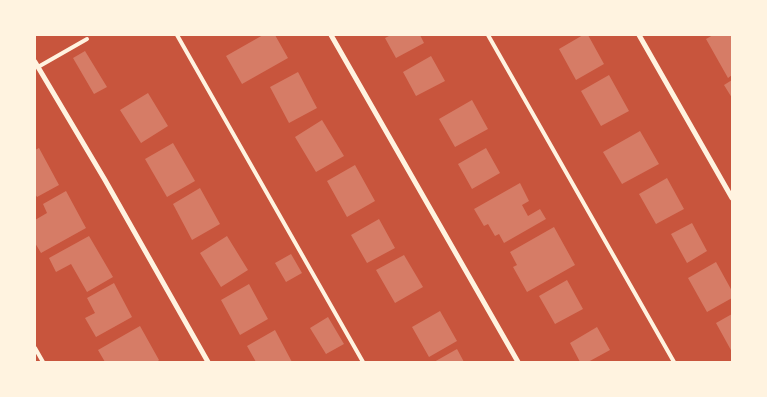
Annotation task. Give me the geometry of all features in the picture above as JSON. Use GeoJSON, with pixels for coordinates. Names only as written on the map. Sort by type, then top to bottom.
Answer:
{"type":"FeatureCollection","features":[{"type":"Feature","properties":{"kind":"street"},"geometry":{"type":"LineString","coordinates":[[331,35],[518,362]]}},
{"type":"Feature","properties":{"kind":"street"},"geometry":{"type":"LineString","coordinates":[[639,35],[732,198]]}},
{"type":"Feature","properties":{"kind":"street"},"geometry":{"type":"LineString","coordinates":[[36,65],[105,180],[208,362]]}},
{"type":"Feature","properties":{"kind":"lane"},"geometry":{"type":"LineString","coordinates":[[177,35],[363,362]]}},
{"type":"Feature","properties":{"kind":"lane"},"geometry":{"type":"LineString","coordinates":[[488,35],[674,362]]}},
{"type":"Feature","properties":{"kind":"lane"},"geometry":{"type":"LineString","coordinates":[[36,65],[88,39]]}},
{"type":"Feature","properties":{"kind":"lane"},"geometry":{"type":"LineString","coordinates":[[35,348],[43,362]]}},
{"type":"Feature","properties":{"kind":"building"},"geometry":{"type":"Polygon","coordinates":[[[263,35],[275,35],[288,58],[242,84],[226,56],[263,35]]]}},
{"type":"Feature","properties":{"kind":"building"},"geometry":{"type":"Polygon","coordinates":[[[391,35],[420,35],[424,43],[396,58],[385,38],[391,35]]]}},
{"type":"Feature","properties":{"kind":"building"},"geometry":{"type":"Polygon","coordinates":[[[583,35],[588,35],[604,64],[576,80],[559,49],[583,35]]]}},
{"type":"Feature","properties":{"kind":"building"},"geometry":{"type":"Polygon","coordinates":[[[713,35],[732,35],[732,75],[728,78],[706,39],[713,35]]]}},
{"type":"Feature","properties":{"kind":"building"},"geometry":{"type":"Polygon","coordinates":[[[85,51],[107,87],[94,94],[73,58],[85,51]]]}},
{"type":"Feature","properties":{"kind":"building"},"geometry":{"type":"Polygon","coordinates":[[[431,56],[445,81],[416,96],[403,72],[431,56]]]}},
{"type":"Feature","properties":{"kind":"building"},"geometry":{"type":"Polygon","coordinates":[[[298,72],[317,108],[289,123],[270,87],[298,72]]]}},
{"type":"Feature","properties":{"kind":"building"},"geometry":{"type":"Polygon","coordinates":[[[609,75],[629,111],[601,126],[581,91],[609,75]]]}},
{"type":"Feature","properties":{"kind":"building"},"geometry":{"type":"Polygon","coordinates":[[[732,80],[732,98],[724,85],[732,80]]]}},
{"type":"Feature","properties":{"kind":"building"},"geometry":{"type":"Polygon","coordinates":[[[148,93],[168,126],[141,143],[120,110],[148,93]]]}},
{"type":"Feature","properties":{"kind":"building"},"geometry":{"type":"Polygon","coordinates":[[[472,100],[488,129],[455,147],[439,119],[472,100]]]}},
{"type":"Feature","properties":{"kind":"building"},"geometry":{"type":"Polygon","coordinates":[[[322,120],[344,156],[316,172],[295,137],[322,120]]]}},
{"type":"Feature","properties":{"kind":"building"},"geometry":{"type":"Polygon","coordinates":[[[640,131],[659,164],[622,184],[603,152],[640,131]]]}},
{"type":"Feature","properties":{"kind":"building"},"geometry":{"type":"Polygon","coordinates":[[[173,143],[195,181],[167,197],[145,159],[173,143]]]}},
{"type":"Feature","properties":{"kind":"building"},"geometry":{"type":"Polygon","coordinates":[[[39,148],[59,185],[37,197],[35,194],[35,150],[39,148]]]}},
{"type":"Feature","properties":{"kind":"building"},"geometry":{"type":"Polygon","coordinates":[[[486,148],[500,173],[472,189],[458,164],[486,148]]]}},
{"type":"Feature","properties":{"kind":"building"},"geometry":{"type":"Polygon","coordinates":[[[355,165],[375,201],[347,217],[327,181],[355,165]]]}},
{"type":"Feature","properties":{"kind":"building"},"geometry":{"type":"Polygon","coordinates":[[[667,178],[684,209],[656,224],[639,194],[667,178]]]}},
{"type":"Feature","properties":{"kind":"building"},"geometry":{"type":"Polygon","coordinates":[[[520,183],[529,201],[522,205],[528,216],[540,209],[546,219],[504,243],[499,234],[495,236],[488,224],[484,226],[474,209],[520,183]]]}},
{"type":"Feature","properties":{"kind":"building"},"geometry":{"type":"Polygon","coordinates":[[[200,188],[220,224],[192,240],[173,204],[200,188]]]}},
{"type":"Feature","properties":{"kind":"building"},"geometry":{"type":"Polygon","coordinates":[[[66,191],[86,228],[41,253],[35,243],[35,220],[47,213],[43,204],[66,191]]]}},
{"type":"Feature","properties":{"kind":"building"},"geometry":{"type":"Polygon","coordinates":[[[379,219],[395,248],[367,263],[351,235],[379,219]]]}},
{"type":"Feature","properties":{"kind":"building"},"geometry":{"type":"Polygon","coordinates":[[[692,223],[707,251],[687,263],[671,234],[692,223]]]}},
{"type":"Feature","properties":{"kind":"building"},"geometry":{"type":"Polygon","coordinates":[[[554,227],[575,265],[527,292],[513,267],[517,265],[510,252],[554,227]]]}},
{"type":"Feature","properties":{"kind":"building"},"geometry":{"type":"Polygon","coordinates":[[[89,236],[113,277],[87,292],[71,264],[56,272],[49,258],[89,236]]]}},
{"type":"Feature","properties":{"kind":"building"},"geometry":{"type":"Polygon","coordinates":[[[227,236],[248,270],[221,287],[200,253],[227,236]]]}},
{"type":"Feature","properties":{"kind":"building"},"geometry":{"type":"Polygon","coordinates":[[[291,254],[302,273],[286,282],[275,263],[291,254]]]}},
{"type":"Feature","properties":{"kind":"building"},"geometry":{"type":"Polygon","coordinates":[[[404,255],[423,287],[395,303],[376,270],[404,255]]]}},
{"type":"Feature","properties":{"kind":"building"},"geometry":{"type":"Polygon","coordinates":[[[716,262],[732,291],[732,298],[707,312],[688,278],[716,262]]]}},
{"type":"Feature","properties":{"kind":"building"},"geometry":{"type":"Polygon","coordinates":[[[567,280],[583,309],[555,324],[539,296],[567,280]]]}},
{"type":"Feature","properties":{"kind":"building"},"geometry":{"type":"Polygon","coordinates":[[[114,283],[132,317],[96,337],[85,318],[95,313],[87,298],[114,283]]]}},
{"type":"Feature","properties":{"kind":"building"},"geometry":{"type":"Polygon","coordinates":[[[249,284],[268,319],[240,335],[221,300],[249,284]]]}},
{"type":"Feature","properties":{"kind":"building"},"geometry":{"type":"Polygon","coordinates":[[[440,311],[457,341],[429,357],[412,327],[440,311]]]}},
{"type":"Feature","properties":{"kind":"building"},"geometry":{"type":"Polygon","coordinates":[[[732,314],[732,352],[716,323],[732,314]]]}},
{"type":"Feature","properties":{"kind":"building"},"geometry":{"type":"Polygon","coordinates":[[[328,317],[344,344],[326,354],[310,328],[328,317]]]}},
{"type":"Feature","properties":{"kind":"building"},"geometry":{"type":"Polygon","coordinates":[[[140,326],[159,360],[157,362],[105,362],[98,350],[140,326]]]}},
{"type":"Feature","properties":{"kind":"building"},"geometry":{"type":"Polygon","coordinates":[[[597,327],[610,350],[588,362],[580,362],[570,343],[597,327]]]}},
{"type":"Feature","properties":{"kind":"building"},"geometry":{"type":"Polygon","coordinates":[[[275,330],[292,362],[256,362],[247,346],[275,330]]]}},
{"type":"Feature","properties":{"kind":"building"},"geometry":{"type":"Polygon","coordinates":[[[457,349],[464,362],[434,362],[457,349]]]}}]}
